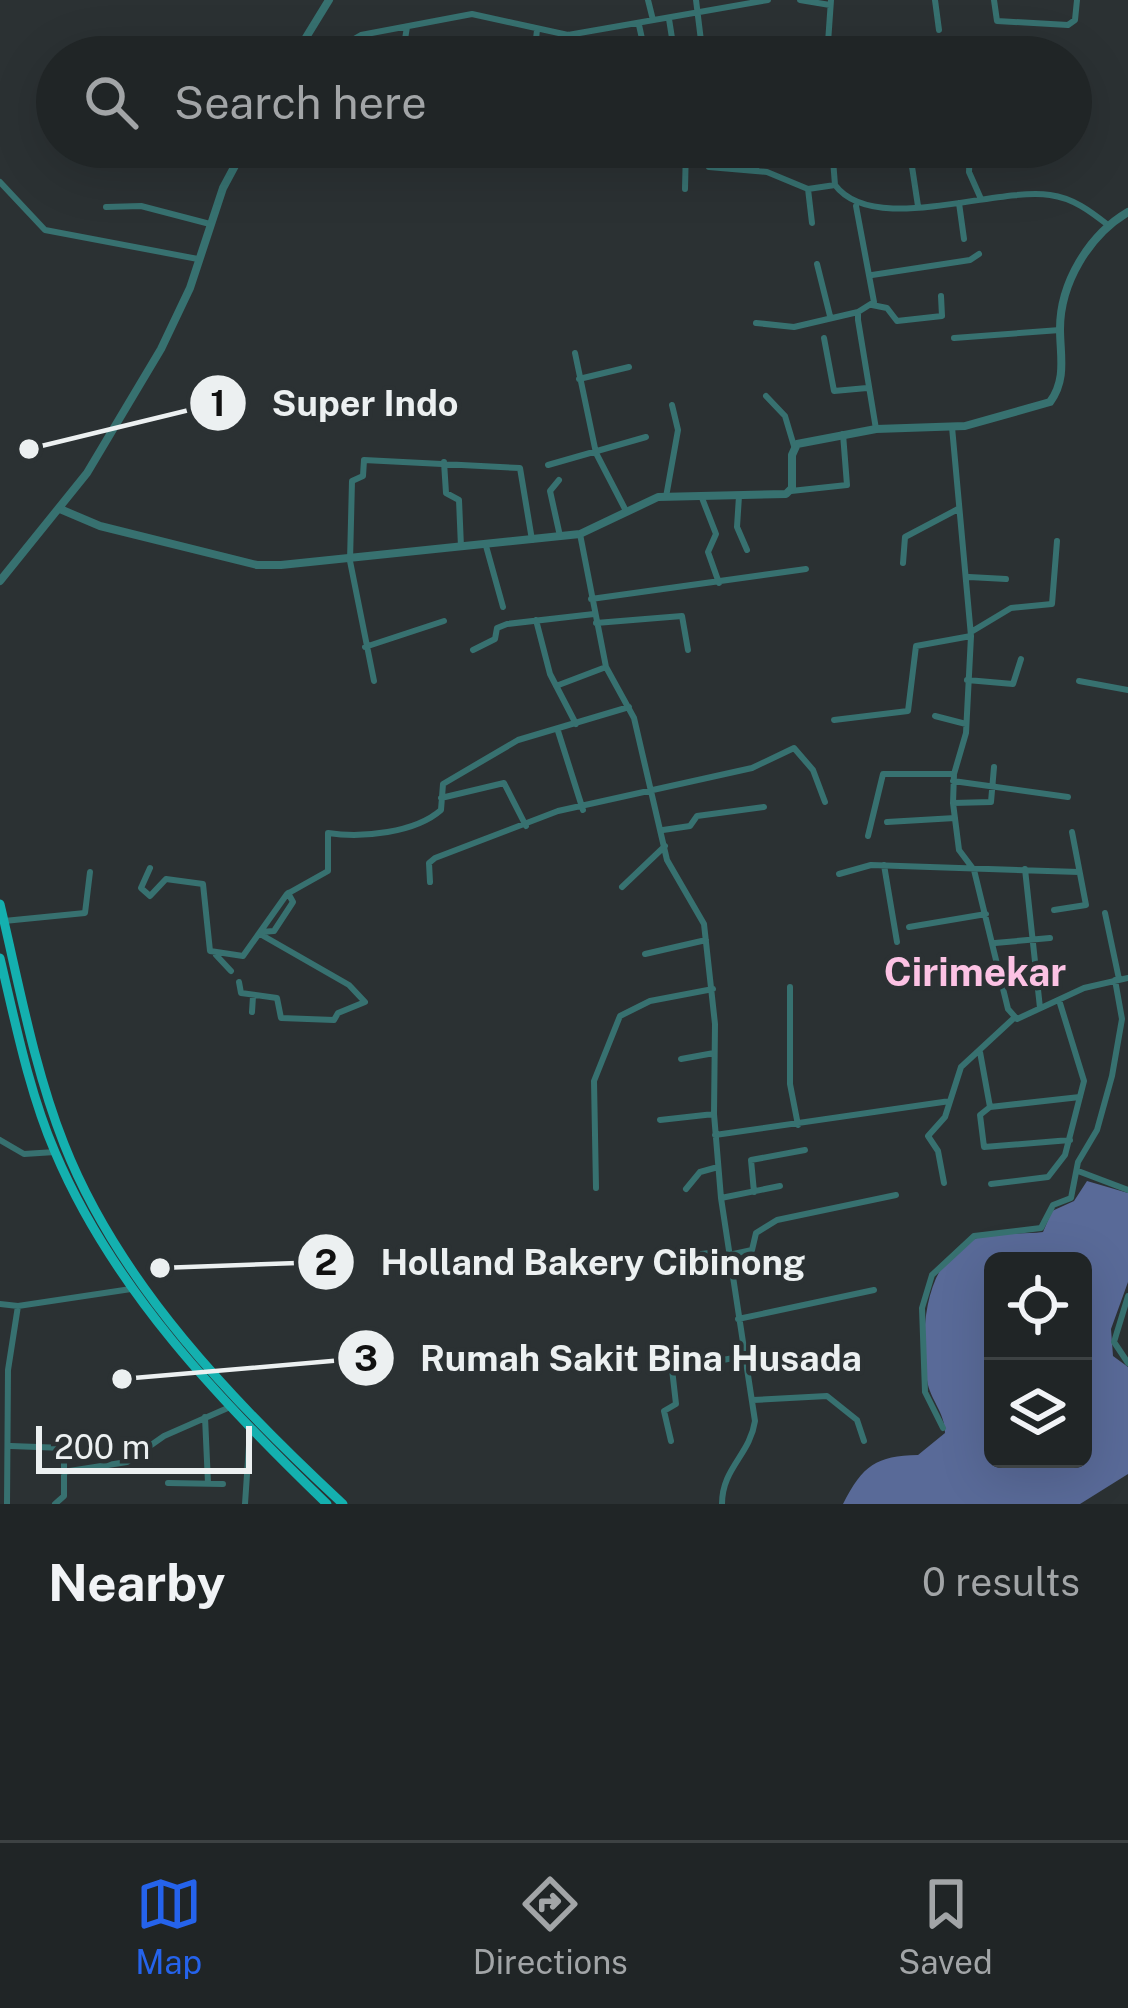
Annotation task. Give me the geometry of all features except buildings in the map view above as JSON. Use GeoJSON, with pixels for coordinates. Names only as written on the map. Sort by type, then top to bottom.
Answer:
{"type":"FeatureCollection","features":[{"type":"Feature","properties":{"kind":"main road"},"geometry":{"type":"LineString","coordinates":[[0,904],[14,987],[55,1152],[98,1239],[131,1289],[343,1504]]}},
{"type":"Feature","properties":{"kind":"main road"},"geometry":{"type":"LineString","coordinates":[[0,958],[14,987],[56,1122],[98,1217],[232,1406],[327,1504]]}},
{"type":"Feature","properties":{"kind":"street"},"geometry":{"type":"LineString","coordinates":[[306,36],[329,0]]}},
{"type":"Feature","properties":{"kind":"street"},"geometry":{"type":"LineString","coordinates":[[648,0],[652,20]]}},
{"type":"Feature","properties":{"kind":"street"},"geometry":{"type":"LineString","coordinates":[[696,0],[701,36]]}},
{"type":"Feature","properties":{"kind":"street"},"geometry":{"type":"LineString","coordinates":[[361,36],[472,14],[568,35],[768,0]]}},
{"type":"Feature","properties":{"kind":"street"},"geometry":{"type":"LineString","coordinates":[[800,0],[831,3],[829,36]]}},
{"type":"Feature","properties":{"kind":"street"},"geometry":{"type":"LineString","coordinates":[[935,0],[939,30]]}},
{"type":"Feature","properties":{"kind":"street"},"geometry":{"type":"LineString","coordinates":[[994,0],[997,21],[1068,25],[1075,20],[1077,0]]}},
{"type":"Feature","properties":{"kind":"street"},"geometry":{"type":"LineString","coordinates":[[669,18],[672,36]]}},
{"type":"Feature","properties":{"kind":"street"},"geometry":{"type":"LineString","coordinates":[[639,25],[641,36]]}},
{"type":"Feature","properties":{"kind":"street"},"geometry":{"type":"LineString","coordinates":[[405,36],[406,27]]}},
{"type":"Feature","properties":{"kind":"street"},"geometry":{"type":"LineString","coordinates":[[536,36],[537,30]]}},
{"type":"Feature","properties":{"kind":"street"},"geometry":{"type":"LineString","coordinates":[[0,581],[60,509],[161,349],[232,168]]}},
{"type":"Feature","properties":{"kind":"street"},"geometry":{"type":"LineString","coordinates":[[685,189],[686,168]]}},
{"type":"Feature","properties":{"kind":"street"},"geometry":{"type":"LineString","coordinates":[[721,168],[756,171],[808,189],[835,185]]}},
{"type":"Feature","properties":{"kind":"street"},"geometry":{"type":"LineString","coordinates":[[833,168],[835,185],[856,205],[871,275],[872,305]]}},
{"type":"Feature","properties":{"kind":"street"},"geometry":{"type":"LineString","coordinates":[[913,168],[919,206]]}},
{"type":"Feature","properties":{"kind":"street"},"geometry":{"type":"LineString","coordinates":[[969,168],[981,199]]}},
{"type":"Feature","properties":{"kind":"street"},"geometry":{"type":"LineString","coordinates":[[0,182],[45,230],[198,259]]}},
{"type":"Feature","properties":{"kind":"street"},"geometry":{"type":"LineString","coordinates":[[808,189],[812,223]]}},
{"type":"Feature","properties":{"kind":"street"},"geometry":{"type":"LineString","coordinates":[[856,205],[919,206],[1054,196],[1108,225]]}},
{"type":"Feature","properties":{"kind":"street"},"geometry":{"type":"LineString","coordinates":[[959,203],[964,238]]}},
{"type":"Feature","properties":{"kind":"street"},"geometry":{"type":"LineString","coordinates":[[106,207],[141,206],[210,224]]}},
{"type":"Feature","properties":{"kind":"street"},"geometry":{"type":"LineString","coordinates":[[794,446],[876,429],[952,427],[1050,401],[1063,364],[1060,330],[1078,264],[1108,225],[1128,212]]}},
{"type":"Feature","properties":{"kind":"street"},"geometry":{"type":"LineString","coordinates":[[871,275],[970,260],[979,254]]}},
{"type":"Feature","properties":{"kind":"street"},"geometry":{"type":"LineString","coordinates":[[817,264],[830,316]]}},
{"type":"Feature","properties":{"kind":"street"},"geometry":{"type":"LineString","coordinates":[[757,323],[794,327],[872,305],[886,308],[897,321],[942,316],[940,296]]}},
{"type":"Feature","properties":{"kind":"street"},"geometry":{"type":"LineString","coordinates":[[858,311],[876,429]]}},
{"type":"Feature","properties":{"kind":"street"},"geometry":{"type":"LineString","coordinates":[[953,338],[1060,330]]}},
{"type":"Feature","properties":{"kind":"street"},"geometry":{"type":"LineString","coordinates":[[824,338],[834,391],[867,388]]}},
{"type":"Feature","properties":{"kind":"street"},"geometry":{"type":"LineString","coordinates":[[575,353],[596,453],[626,511]]}},
{"type":"Feature","properties":{"kind":"street"},"geometry":{"type":"LineString","coordinates":[[579,379],[628,367]]}},
{"type":"Feature","properties":{"kind":"street"},"geometry":{"type":"LineString","coordinates":[[766,396],[785,416],[794,446],[791,491]]}},
{"type":"Feature","properties":{"kind":"street"},"geometry":{"type":"LineString","coordinates":[[666,497],[678,430],[672,405]]}},
{"type":"Feature","properties":{"kind":"street"},"geometry":{"type":"LineString","coordinates":[[952,427],[971,634],[966,724],[953,803],[958,850],[973,868],[1014,1018]]}},
{"type":"Feature","properties":{"kind":"street"},"geometry":{"type":"LineString","coordinates":[[60,509],[100,526],[257,565],[350,561],[580,534],[666,497],[739,496],[847,485],[844,434]]}},
{"type":"Feature","properties":{"kind":"street"},"geometry":{"type":"LineString","coordinates":[[548,465],[646,437]]}},
{"type":"Feature","properties":{"kind":"street"},"geometry":{"type":"LineString","coordinates":[[374,681],[350,561],[347,509],[352,480],[363,476],[364,460],[524,470],[532,541]]}},
{"type":"Feature","properties":{"kind":"street"},"geometry":{"type":"LineString","coordinates":[[443,462],[446,493],[459,500],[461,547]]}},
{"type":"Feature","properties":{"kind":"street"},"geometry":{"type":"LineString","coordinates":[[560,480],[550,491],[560,536]]}},
{"type":"Feature","properties":{"kind":"street"},"geometry":{"type":"LineString","coordinates":[[739,496],[737,526],[747,550]]}},
{"type":"Feature","properties":{"kind":"street"},"geometry":{"type":"LineString","coordinates":[[702,498],[716,534],[708,552],[719,585]]}},
{"type":"Feature","properties":{"kind":"street"},"geometry":{"type":"LineString","coordinates":[[904,563],[904,537],[958,508]]}},
{"type":"Feature","properties":{"kind":"street"},"geometry":{"type":"LineString","coordinates":[[580,534],[606,668],[629,707],[671,870],[702,917],[706,940],[713,989],[714,1114],[724,1252],[753,1400],[753,1436],[725,1474],[722,1504]]}},
{"type":"Feature","properties":{"kind":"street"},"geometry":{"type":"LineString","coordinates":[[834,720],[908,711],[916,646],[971,634],[1011,608],[1052,604],[1057,541]]}},
{"type":"Feature","properties":{"kind":"street"},"geometry":{"type":"LineString","coordinates":[[486,546],[503,607]]}},
{"type":"Feature","properties":{"kind":"street"},"geometry":{"type":"LineString","coordinates":[[591,599],[719,585],[806,569]]}},
{"type":"Feature","properties":{"kind":"street"},"geometry":{"type":"LineString","coordinates":[[969,577],[1006,579]]}},
{"type":"Feature","properties":{"kind":"street"},"geometry":{"type":"LineString","coordinates":[[473,650],[495,639],[496,628],[594,614]]}},
{"type":"Feature","properties":{"kind":"street"},"geometry":{"type":"LineString","coordinates":[[596,623],[682,616],[688,650]]}},
{"type":"Feature","properties":{"kind":"street"},"geometry":{"type":"LineString","coordinates":[[365,647],[444,620]]}},
{"type":"Feature","properties":{"kind":"street"},"geometry":{"type":"LineString","coordinates":[[536,620],[556,686],[576,724]]}},
{"type":"Feature","properties":{"kind":"street"},"geometry":{"type":"LineString","coordinates":[[967,680],[1012,684],[1021,659]]}},
{"type":"Feature","properties":{"kind":"street"},"geometry":{"type":"LineString","coordinates":[[556,686],[606,668]]}},
{"type":"Feature","properties":{"kind":"street"},"geometry":{"type":"LineString","coordinates":[[1079,681],[1128,690]]}},
{"type":"Feature","properties":{"kind":"street"},"geometry":{"type":"LineString","coordinates":[[216,955],[245,955],[288,893],[328,872],[328,833],[366,834],[434,817],[441,810],[443,784],[454,775],[518,740],[629,707]]}},
{"type":"Feature","properties":{"kind":"street"},"geometry":{"type":"LineString","coordinates":[[934,716],[966,724]]}},
{"type":"Feature","properties":{"kind":"street"},"geometry":{"type":"LineString","coordinates":[[558,731],[583,810]]}},
{"type":"Feature","properties":{"kind":"street"},"geometry":{"type":"LineString","coordinates":[[430,882],[432,860],[554,813],[583,810],[651,787],[752,768],[794,748],[813,770],[825,802]]}},
{"type":"Feature","properties":{"kind":"street"},"geometry":{"type":"LineString","coordinates":[[953,803],[989,803],[994,767]]}},
{"type":"Feature","properties":{"kind":"street"},"geometry":{"type":"LineString","coordinates":[[868,836],[883,775],[954,777],[994,788],[1068,797]]}},
{"type":"Feature","properties":{"kind":"street"},"geometry":{"type":"LineString","coordinates":[[441,798],[504,783],[526,826]]}},
{"type":"Feature","properties":{"kind":"street"},"geometry":{"type":"LineString","coordinates":[[663,830],[690,826],[697,815],[764,807]]}},
{"type":"Feature","properties":{"kind":"street"},"geometry":{"type":"LineString","coordinates":[[887,822],[955,818]]}},
{"type":"Feature","properties":{"kind":"street"},"geometry":{"type":"LineString","coordinates":[[1054,910],[1085,907],[1072,832]]}},
{"type":"Feature","properties":{"kind":"street"},"geometry":{"type":"LineString","coordinates":[[622,887],[665,846]]}},
{"type":"Feature","properties":{"kind":"street"},"geometry":{"type":"LineString","coordinates":[[884,865],[897,942]]}},
{"type":"Feature","properties":{"kind":"street"},"geometry":{"type":"LineString","coordinates":[[839,874],[884,865],[1079,872]]}},
{"type":"Feature","properties":{"kind":"street"},"geometry":{"type":"LineString","coordinates":[[150,868],[140,888],[150,896],[166,879],[203,884],[208,946],[231,971]]}},
{"type":"Feature","properties":{"kind":"street"},"geometry":{"type":"LineString","coordinates":[[1025,869],[1040,1009]]}},
{"type":"Feature","properties":{"kind":"street"},"geometry":{"type":"LineString","coordinates":[[4,921],[86,913],[90,872]]}},
{"type":"Feature","properties":{"kind":"street"},"geometry":{"type":"LineString","coordinates":[[943,1428],[925,1392],[922,1308],[932,1275],[974,1236],[1044,1226],[1053,1204],[1071,1198],[1112,1076],[1122,1019],[1121,979],[1106,913]]}},
{"type":"Feature","properties":{"kind":"street"},"geometry":{"type":"LineString","coordinates":[[909,928],[986,914]]}},
{"type":"Feature","properties":{"kind":"street"},"geometry":{"type":"LineString","coordinates":[[239,982],[242,993],[277,998],[279,1017],[290,1019],[334,1020],[338,1012],[365,1002],[349,985],[261,933]]}},
{"type":"Feature","properties":{"kind":"street"},"geometry":{"type":"LineString","coordinates":[[995,943],[1050,938]]}},
{"type":"Feature","properties":{"kind":"street"},"geometry":{"type":"LineString","coordinates":[[645,954],[706,940]]}},
{"type":"Feature","properties":{"kind":"street"},"geometry":{"type":"LineString","coordinates":[[944,1183],[938,1151],[928,1136],[945,1117],[961,1067],[1014,1018],[1121,979]]}},
{"type":"Feature","properties":{"kind":"street"},"geometry":{"type":"LineString","coordinates":[[790,987],[790,1084],[798,1125]]}},
{"type":"Feature","properties":{"kind":"street"},"geometry":{"type":"LineString","coordinates":[[596,1188],[592,1094],[620,1016],[650,1001],[713,989]]}},
{"type":"Feature","properties":{"kind":"street"},"geometry":{"type":"LineString","coordinates":[[252,1012],[254,996]]}},
{"type":"Feature","properties":{"kind":"street"},"geometry":{"type":"LineString","coordinates":[[991,1184],[1048,1178],[1070,1140],[1084,1072],[1059,1000]]}},
{"type":"Feature","properties":{"kind":"street"},"geometry":{"type":"LineString","coordinates":[[980,1052],[990,1107]]}},
{"type":"Feature","properties":{"kind":"street"},"geometry":{"type":"LineString","coordinates":[[681,1059],[714,1053]]}},
{"type":"Feature","properties":{"kind":"street"},"geometry":{"type":"LineString","coordinates":[[1070,1140],[985,1147],[980,1115],[990,1107],[1080,1097]]}},
{"type":"Feature","properties":{"kind":"street"},"geometry":{"type":"LineString","coordinates":[[715,1135],[950,1101]]}},
{"type":"Feature","properties":{"kind":"street"},"geometry":{"type":"LineString","coordinates":[[660,1120],[714,1114]]}},
{"type":"Feature","properties":{"kind":"street"},"geometry":{"type":"LineString","coordinates":[[0,1140],[24,1154],[55,1152]]}},
{"type":"Feature","properties":{"kind":"street"},"geometry":{"type":"LineString","coordinates":[[754,1192],[751,1160],[805,1150]]}},
{"type":"Feature","properties":{"kind":"street"},"geometry":{"type":"LineString","coordinates":[[686,1189],[700,1172],[718,1167]]}},
{"type":"Feature","properties":{"kind":"street"},"geometry":{"type":"LineString","coordinates":[[1078,1171],[1128,1190]]}},
{"type":"Feature","properties":{"kind":"street"},"geometry":{"type":"LineString","coordinates":[[721,1198],[780,1186]]}},
{"type":"Feature","properties":{"kind":"street"},"geometry":{"type":"LineString","coordinates":[[693,1255],[752,1250],[756,1233],[777,1220],[896,1195]]}},
{"type":"Feature","properties":{"kind":"street"},"geometry":{"type":"LineString","coordinates":[[0,1304],[18,1306],[131,1289]]}},
{"type":"Feature","properties":{"kind":"street"},"geometry":{"type":"LineString","coordinates":[[738,1319],[874,1290]]}},
{"type":"Feature","properties":{"kind":"street"},"geometry":{"type":"LineString","coordinates":[[1128,1296],[1114,1342],[1128,1363]]}},
{"type":"Feature","properties":{"kind":"street"},"geometry":{"type":"LineString","coordinates":[[4,1500],[11,1446],[8,1370],[18,1306]]}},
{"type":"Feature","properties":{"kind":"street"},"geometry":{"type":"LineString","coordinates":[[671,1442],[664,1411],[676,1404],[672,1369],[745,1356]]}},
{"type":"Feature","properties":{"kind":"street"},"geometry":{"type":"LineString","coordinates":[[753,1400],[827,1396],[857,1420],[864,1442]]}},
{"type":"Feature","properties":{"kind":"street"},"geometry":{"type":"LineString","coordinates":[[64,1472],[127,1462],[164,1436],[232,1406]]}},
{"type":"Feature","properties":{"kind":"street"},"geometry":{"type":"LineString","coordinates":[[205,1418],[208,1484]]}},
{"type":"Feature","properties":{"kind":"street"},"geometry":{"type":"LineString","coordinates":[[245,1504],[250,1427]]}},
{"type":"Feature","properties":{"kind":"street"},"geometry":{"type":"LineString","coordinates":[[11,1446],[63,1447],[64,1496],[56,1504]]}},
{"type":"Feature","properties":{"kind":"street"},"geometry":{"type":"LineString","coordinates":[[168,1483],[223,1484]]}},
{"type":"Feature","properties":{"kind":"water"},"geometry":{"type":"Polygon","coordinates":[[[1087,1181],[1128,1193],[1128,1282],[1111,1329],[1113,1356],[1128,1367],[1128,1474],[1080,1504],[843,1504],[872,1465],[918,1455],[945,1433],[927,1380],[924,1341],[929,1299],[945,1262],[977,1238],[1043,1232],[1052,1211],[1074,1201],[1087,1181]]]}},
{"type":"Feature","properties":{"kind":"place","name":"Super Indo"},"geometry":{"type":"Point","coordinates":[29,449]}},
{"type":"Feature","properties":{"kind":"place","name":"Holland Bakery Cibinong"},"geometry":{"type":"Point","coordinates":[160,1268]}},
{"type":"Feature","properties":{"kind":"place","name":"Rumah Sakit Bina Husada"},"geometry":{"type":"Point","coordinates":[122,1379]}},
{"type":"Feature","properties":{"kind":"district","name":"Cirimekar"},"geometry":{"type":"Point","coordinates":[975,972]}}]}
